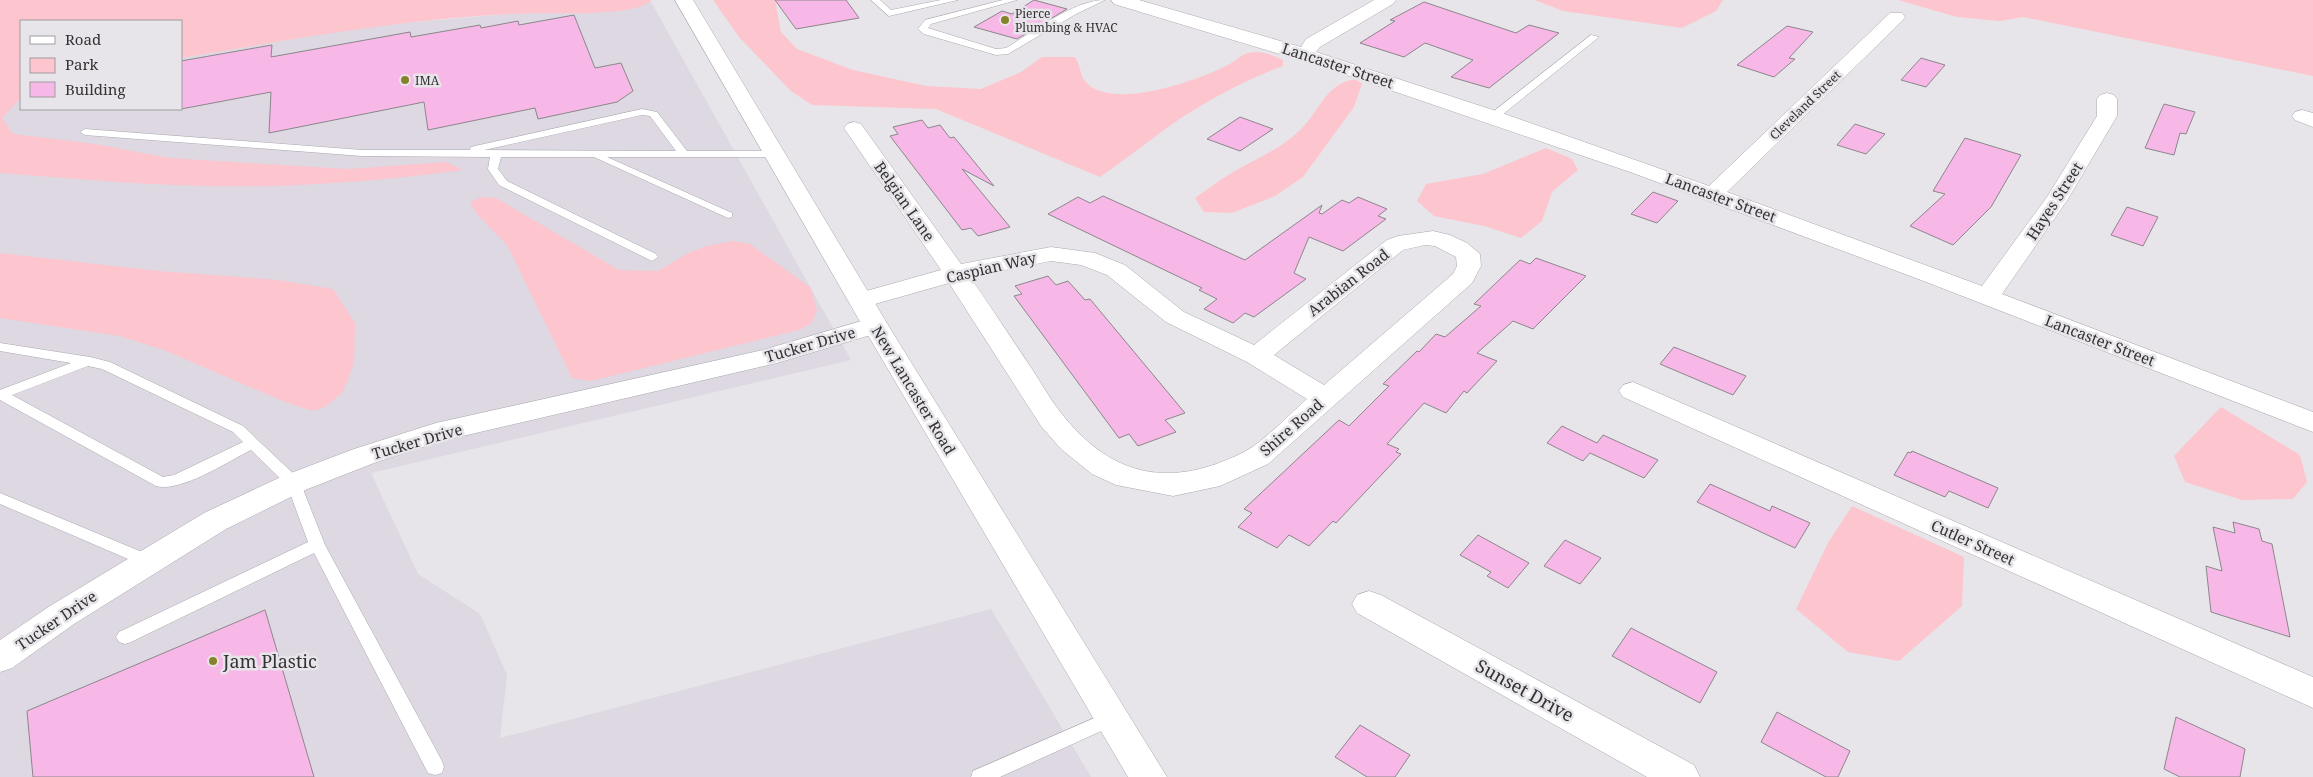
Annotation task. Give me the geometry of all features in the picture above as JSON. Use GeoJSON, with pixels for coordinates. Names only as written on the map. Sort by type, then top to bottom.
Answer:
{"type":"FeatureCollection","features":[{"type":"Feature","properties":{"kind":"street","name":"New Lancaster Road"},"geometry":{"type":"LineString","coordinates":[[684,0],[875,325],[1148,777]]}},
{"type":"Feature","properties":{"kind":"street","name":"Lancaster Street"},"geometry":{"type":"LineString","coordinates":[[1120,0],[1306,54],[1713,194],[1988,297],[2313,423]]}},
{"type":"Feature","properties":{"kind":"street"},"geometry":{"type":"LineString","coordinates":[[1306,54],[1313,43],[1387,0]]}},
{"type":"Feature","properties":{"kind":"street","name":"Cleveland Street"},"geometry":{"type":"LineString","coordinates":[[1713,194],[1896,16]]}},
{"type":"Feature","properties":{"kind":"street","name":"Hayes Street"},"geometry":{"type":"LineString","coordinates":[[1988,297],[2057,200],[2107,116],[2107,99]]}},
{"type":"Feature","properties":{"kind":"street","name":"Belgian Lane"},"geometry":{"type":"LineString","coordinates":[[854,128],[956,274]]}},
{"type":"Feature","properties":{"kind":"street","name":"Arabian Road"},"geometry":{"type":"LineString","coordinates":[[1256,356],[1395,245],[1415,238],[1436,238],[1451,243]]}},
{"type":"Feature","properties":{"kind":"street","name":"Shire Road"},"geometry":{"type":"LineString","coordinates":[[956,274],[1051,419],[1071,442],[1102,467],[1128,478],[1173,485],[1209,479],[1258,457],[1462,278],[1469,266],[1468,254],[1451,243]]}},
{"type":"Feature","properties":{"kind":"street","name":"Caspian Way"},"geometry":{"type":"LineString","coordinates":[[861,300],[1014,260],[1051,254],[1086,258],[1116,270],[1175,316],[1256,356],[1325,398]]}},
{"type":"Feature","properties":{"kind":"street","name":"Tucker Drive"},"geometry":{"type":"LineString","coordinates":[[0,658],[62,615],[215,522],[294,483],[364,456],[436,433],[768,357],[875,325]]}},
{"type":"Feature","properties":{"kind":"street","name":"Cutler Street"},"geometry":{"type":"LineString","coordinates":[[1634,390],[2313,693]]}},
{"type":"Feature","properties":{"kind":"street","name":"Sunset Drive"},"geometry":{"type":"LineString","coordinates":[[1369,604],[1681,777]]}},
{"type":"Feature","properties":{"kind":"lane"},"geometry":{"type":"LineString","coordinates":[[874,0],[886,13],[954,0]]}},
{"type":"Feature","properties":{"kind":"lane"},"geometry":{"type":"LineString","coordinates":[[1014,0],[928,22],[923,29],[926,32],[996,52],[1008,51],[1073,12],[1101,0]]}},
{"type":"Feature","properties":{"kind":"lane"},"geometry":{"type":"LineString","coordinates":[[1493,117],[1594,37]]}},
{"type":"Feature","properties":{"kind":"lane"},"geometry":{"type":"LineString","coordinates":[[454,154],[642,112],[653,114],[685,155]]}},
{"type":"Feature","properties":{"kind":"lane"},"geometry":{"type":"LineString","coordinates":[[85,132],[308,150],[454,154],[776,154]]}},
{"type":"Feature","properties":{"kind":"lane"},"geometry":{"type":"LineString","coordinates":[[496,154],[493,169],[503,183],[652,257]]}},
{"type":"Feature","properties":{"kind":"lane"},"geometry":{"type":"LineString","coordinates":[[594,155],[728,215]]}},
{"type":"Feature","properties":{"kind":"lane"},"geometry":{"type":"LineString","coordinates":[[0,347],[105,365],[238,429],[254,443],[294,483],[316,545],[435,767]]}},
{"type":"Feature","properties":{"kind":"lane"},"geometry":{"type":"LineString","coordinates":[[1,395],[90,361]]}},
{"type":"Feature","properties":{"kind":"lane"},"geometry":{"type":"LineString","coordinates":[[1,395],[161,482],[177,480],[254,443]]}},
{"type":"Feature","properties":{"kind":"lane"},"geometry":{"type":"LineString","coordinates":[[0,498],[148,561]]}},
{"type":"Feature","properties":{"kind":"lane"},"geometry":{"type":"LineString","coordinates":[[124,637],[316,545]]}},
{"type":"Feature","properties":{"kind":"lane"},"geometry":{"type":"LineString","coordinates":[[980,777],[1113,718]]}},
{"type":"Feature","properties":{"kind":"shaded area"},"geometry":{"type":"Polygon","coordinates":[[[651,2],[851,360],[371,473],[418,574],[480,614],[507,675],[500,738],[991,609],[1091,777],[0,777],[0,119],[20,99],[20,110],[182,110],[182,58],[368,26],[509,14],[623,10],[651,2]]]}},
{"type":"Feature","properties":{"kind":"green space"},"geometry":{"type":"Polygon","coordinates":[[[0,0],[652,0],[632,9],[601,13],[499,15],[408,23],[182,58],[182,20],[20,20],[20,99],[2,118],[13,134],[95,144],[169,158],[347,169],[446,162],[463,170],[336,183],[273,186],[157,184],[0,173],[0,0]]]}},
{"type":"Feature","properties":{"kind":"green space"},"geometry":{"type":"Polygon","coordinates":[[[713,0],[775,0],[781,32],[797,49],[853,70],[926,86],[981,89],[1021,72],[1042,57],[1075,57],[1085,81],[1097,90],[1113,94],[1133,94],[1175,86],[1229,65],[1243,55],[1253,52],[1283,60],[1283,66],[1240,84],[1197,108],[1100,177],[936,109],[812,105],[791,91],[739,37],[713,0]]]}},
{"type":"Feature","properties":{"kind":"green space"},"geometry":{"type":"Polygon","coordinates":[[[1535,0],[1723,0],[1716,11],[1682,28],[1563,11],[1535,0]]]}},
{"type":"Feature","properties":{"kind":"green space"},"geometry":{"type":"Polygon","coordinates":[[[1898,0],[2313,0],[2313,76],[2023,17],[2000,21],[1957,17],[1898,0]]]}},
{"type":"Feature","properties":{"kind":"green space"},"geometry":{"type":"Polygon","coordinates":[[[1355,79],[1362,84],[1354,107],[1303,177],[1275,196],[1232,213],[1204,212],[1195,198],[1239,169],[1285,143],[1308,122],[1330,92],[1337,86],[1355,79]]]}},
{"type":"Feature","properties":{"kind":"green space"},"geometry":{"type":"Polygon","coordinates":[[[1546,148],[1572,159],[1578,170],[1552,192],[1542,221],[1521,238],[1484,226],[1434,216],[1417,201],[1426,184],[1483,174],[1546,148]]]}},
{"type":"Feature","properties":{"kind":"green space"},"geometry":{"type":"Polygon","coordinates":[[[481,197],[496,198],[619,270],[658,271],[688,253],[707,246],[733,241],[750,244],[811,288],[817,310],[812,323],[799,330],[591,381],[572,378],[507,245],[476,213],[470,202],[481,197]]]}},
{"type":"Feature","properties":{"kind":"green space"},"geometry":{"type":"Polygon","coordinates":[[[0,253],[158,271],[278,280],[333,289],[355,323],[354,363],[343,392],[325,407],[312,411],[280,400],[164,350],[119,336],[0,318],[0,253]]]}},
{"type":"Feature","properties":{"kind":"green space"},"geometry":{"type":"Polygon","coordinates":[[[2221,407],[2300,455],[2307,482],[2293,499],[2242,500],[2185,482],[2174,456],[2221,407]]]}},
{"type":"Feature","properties":{"kind":"green space"},"geometry":{"type":"Polygon","coordinates":[[[1852,506],[1964,557],[1962,606],[1899,661],[1848,652],[1796,609],[1828,543],[1852,506]]]}},
{"type":"Feature","properties":{"kind":"building"},"geometry":{"type":"Polygon","coordinates":[[[775,0],[846,0],[859,18],[796,29],[775,0]]]}},
{"type":"Feature","properties":{"kind":"building","name":"Pierce Plumbing & HVAC"},"geometry":{"type":"Polygon","coordinates":[[[1034,0],[1067,9],[1017,39],[974,27],[1002,11],[1012,14],[1034,0]]]}},
{"type":"Feature","properties":{"kind":"building"},"geometry":{"type":"Polygon","coordinates":[[[1424,2],[1516,33],[1529,25],[1559,33],[1489,88],[1451,77],[1473,60],[1425,43],[1404,57],[1360,43],[1395,21],[1390,20],[1424,2]]]}},
{"type":"Feature","properties":{"kind":"building","name":"IMA"},"geometry":{"type":"Polygon","coordinates":[[[574,15],[595,68],[621,63],[633,91],[617,102],[538,119],[535,108],[428,130],[424,102],[269,133],[271,92],[182,109],[182,61],[272,45],[271,57],[410,32],[411,37],[480,25],[481,28],[518,21],[519,25],[574,15]]]}},
{"type":"Feature","properties":{"kind":"building"},"geometry":{"type":"Polygon","coordinates":[[[1787,26],[1813,32],[1789,58],[1795,59],[1774,77],[1737,65],[1787,26]]]}},
{"type":"Feature","properties":{"kind":"building"},"geometry":{"type":"Polygon","coordinates":[[[1921,58],[1945,65],[1926,87],[1901,80],[1921,58]]]}},
{"type":"Feature","properties":{"kind":"building"},"geometry":{"type":"Polygon","coordinates":[[[2164,104],[2195,112],[2186,134],[2180,133],[2174,155],[2145,148],[2164,104]]]}},
{"type":"Feature","properties":{"kind":"building"},"geometry":{"type":"Polygon","coordinates":[[[1240,117],[1273,129],[1240,151],[1207,139],[1240,117]]]}},
{"type":"Feature","properties":{"kind":"building"},"geometry":{"type":"Polygon","coordinates":[[[922,120],[928,128],[940,125],[950,138],[954,137],[994,186],[962,169],[1010,227],[978,236],[971,228],[962,230],[890,136],[898,134],[893,127],[922,120]]]}},
{"type":"Feature","properties":{"kind":"building"},"geometry":{"type":"Polygon","coordinates":[[[1855,124],[1885,134],[1866,154],[1837,145],[1855,124]]]}},
{"type":"Feature","properties":{"kind":"building"},"geometry":{"type":"Polygon","coordinates":[[[1965,138],[2021,155],[1991,207],[1953,245],[1910,226],[1945,194],[1933,191],[1965,138]]]}},
{"type":"Feature","properties":{"kind":"building"},"geometry":{"type":"Polygon","coordinates":[[[1653,192],[1678,201],[1657,223],[1631,214],[1653,192]]]}},
{"type":"Feature","properties":{"kind":"building"},"geometry":{"type":"Polygon","coordinates":[[[1103,196],[1245,260],[1322,205],[1319,213],[1322,214],[1342,200],[1349,203],[1358,197],[1387,209],[1378,216],[1386,219],[1343,251],[1309,237],[1294,273],[1306,279],[1254,317],[1245,313],[1233,323],[1204,309],[1217,299],[1199,290],[1202,288],[1048,214],[1078,197],[1090,203],[1103,196]]]}},
{"type":"Feature","properties":{"kind":"building"},"geometry":{"type":"Polygon","coordinates":[[[2127,207],[2158,217],[2143,246],[2111,235],[2127,207]]]}},
{"type":"Feature","properties":{"kind":"building"},"geometry":{"type":"Polygon","coordinates":[[[1536,258],[1586,276],[1533,329],[1513,321],[1477,353],[1497,361],[1467,393],[1464,391],[1446,413],[1424,403],[1387,444],[1399,449],[1396,452],[1401,454],[1336,523],[1333,521],[1309,546],[1289,535],[1277,548],[1238,527],[1252,513],[1244,509],[1339,420],[1349,426],[1389,386],[1383,384],[1417,351],[1419,352],[1436,334],[1445,337],[1481,306],[1474,304],[1520,260],[1530,264],[1536,258]]]}},
{"type":"Feature","properties":{"kind":"building"},"geometry":{"type":"Polygon","coordinates":[[[1048,276],[1056,285],[1068,281],[1085,300],[1090,299],[1185,413],[1165,420],[1176,432],[1138,446],[1129,434],[1119,438],[1014,296],[1022,294],[1015,286],[1048,276]]]}},
{"type":"Feature","properties":{"kind":"building"},"geometry":{"type":"Polygon","coordinates":[[[1674,347],[1746,376],[1733,395],[1660,364],[1674,347]]]}},
{"type":"Feature","properties":{"kind":"building"},"geometry":{"type":"Polygon","coordinates":[[[1562,426],[1597,443],[1603,435],[1658,460],[1644,478],[1590,453],[1583,461],[1547,443],[1562,426]]]}},
{"type":"Feature","properties":{"kind":"building"},"geometry":{"type":"Polygon","coordinates":[[[1912,451],[1998,488],[1988,508],[1949,491],[1945,497],[1894,475],[1908,452],[1911,453],[1912,451]]]}},
{"type":"Feature","properties":{"kind":"building"},"geometry":{"type":"Polygon","coordinates":[[[1710,484],[1770,511],[1772,506],[1810,523],[1795,548],[1697,502],[1710,484]]]}},
{"type":"Feature","properties":{"kind":"building"},"geometry":{"type":"Polygon","coordinates":[[[2233,522],[2259,529],[2262,541],[2272,544],[2290,637],[2211,612],[2206,566],[2222,571],[2213,527],[2235,533],[2233,522]]]}},
{"type":"Feature","properties":{"kind":"building"},"geometry":{"type":"Polygon","coordinates":[[[1478,535],[1529,563],[1508,588],[1487,576],[1491,572],[1460,555],[1478,535]]]}},
{"type":"Feature","properties":{"kind":"building"},"geometry":{"type":"Polygon","coordinates":[[[1565,540],[1601,558],[1580,584],[1544,566],[1565,540]]]}},
{"type":"Feature","properties":{"kind":"building","name":"Jam Plastic"},"geometry":{"type":"Polygon","coordinates":[[[265,610],[314,777],[33,777],[27,711],[265,610]]]}},
{"type":"Feature","properties":{"kind":"building"},"geometry":{"type":"Polygon","coordinates":[[[1631,628],[1717,672],[1700,703],[1612,656],[1631,628]]]}},
{"type":"Feature","properties":{"kind":"building"},"geometry":{"type":"Polygon","coordinates":[[[1777,712],[1850,751],[1838,777],[1826,777],[1761,742],[1777,712]]]}},
{"type":"Feature","properties":{"kind":"building"},"geometry":{"type":"Polygon","coordinates":[[[2176,717],[2245,749],[2240,777],[2180,777],[2164,769],[2176,717]]]}},
{"type":"Feature","properties":{"kind":"building"},"geometry":{"type":"Polygon","coordinates":[[[1360,725],[1410,755],[1395,777],[1367,777],[1335,757],[1360,725]]]}},
{"type":"Feature","properties":{"kind":"place","name":"Pierce Plumbing & HVAC"},"geometry":{"type":"Point","coordinates":[1005,20]}},
{"type":"Feature","properties":{"kind":"place","name":"IMA"},"geometry":{"type":"Point","coordinates":[405,80]}},
{"type":"Feature","properties":{"kind":"place","name":"Jam Plastic"},"geometry":{"type":"Point","coordinates":[213,661]}}]}
